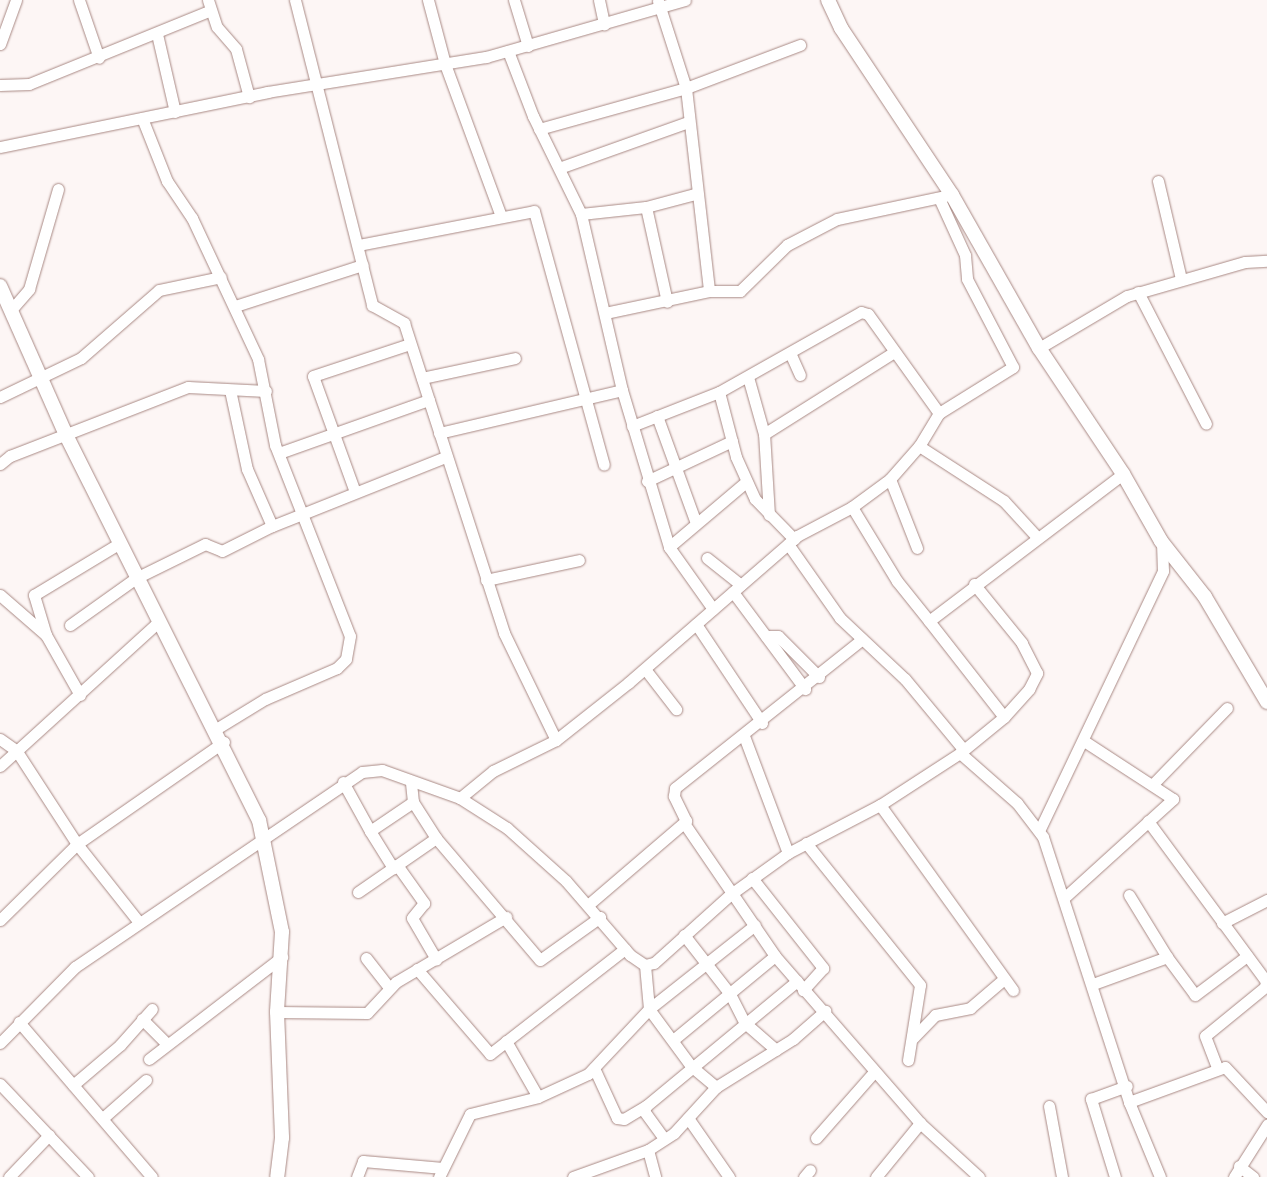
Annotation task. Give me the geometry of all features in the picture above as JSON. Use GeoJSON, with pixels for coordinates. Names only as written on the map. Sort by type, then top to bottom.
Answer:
{"type":"FeatureCollection","features":[{"type":"Feature","properties":{"kind":"street"},"geometry":{"type":"LineString","coordinates":[[0,44],[16,0]]}},
{"type":"Feature","properties":{"kind":"street"},"geometry":{"type":"LineString","coordinates":[[79,0],[99,58]]}},
{"type":"Feature","properties":{"kind":"street"},"geometry":{"type":"LineString","coordinates":[[295,0],[372,304],[399,317],[422,378],[445,457],[504,633],[556,740]]}},
{"type":"Feature","properties":{"kind":"street"},"geometry":{"type":"LineString","coordinates":[[428,0],[445,64],[501,216]]}},
{"type":"Feature","properties":{"kind":"street"},"geometry":{"type":"LineString","coordinates":[[514,0],[528,46]]}},
{"type":"Feature","properties":{"kind":"street"},"geometry":{"type":"LineString","coordinates":[[599,0],[604,24]]}},
{"type":"Feature","properties":{"kind":"street"},"geometry":{"type":"LineString","coordinates":[[0,147],[316,84],[445,64],[508,51],[604,24],[659,4],[685,0]]}},
{"type":"Feature","properties":{"kind":"street"},"geometry":{"type":"LineString","coordinates":[[828,0],[841,28],[1039,348],[1123,474],[1162,541],[1205,597],[1267,702]]}},
{"type":"Feature","properties":{"kind":"street"},"geometry":{"type":"LineString","coordinates":[[659,4],[686,88],[695,194],[709,291]]}},
{"type":"Feature","properties":{"kind":"street"},"geometry":{"type":"LineString","coordinates":[[0,85],[29,84],[99,58],[157,34],[210,5],[217,27],[236,49],[249,97]]}},
{"type":"Feature","properties":{"kind":"street"},"geometry":{"type":"LineString","coordinates":[[157,34],[175,112]]}},
{"type":"Feature","properties":{"kind":"street"},"geometry":{"type":"LineString","coordinates":[[539,129],[686,88],[800,45]]}},
{"type":"Feature","properties":{"kind":"street"},"geometry":{"type":"LineString","coordinates":[[508,51],[539,129],[580,214],[622,390],[647,481],[669,547],[713,609]]}},
{"type":"Feature","properties":{"kind":"street"},"geometry":{"type":"LineString","coordinates":[[142,118],[167,181],[192,218],[235,306],[258,359],[279,453],[348,626],[350,648],[346,659],[336,668],[255,704],[216,729]]}},
{"type":"Feature","properties":{"kind":"street"},"geometry":{"type":"LineString","coordinates":[[559,168],[688,122]]}},
{"type":"Feature","properties":{"kind":"street"},"geometry":{"type":"LineString","coordinates":[[1158,181],[1181,279]]}},
{"type":"Feature","properties":{"kind":"street"},"geometry":{"type":"LineString","coordinates":[[11,310],[30,289],[58,189]]}},
{"type":"Feature","properties":{"kind":"street"},"geometry":{"type":"LineString","coordinates":[[580,214],[646,207],[695,194]]}},
{"type":"Feature","properties":{"kind":"street"},"geometry":{"type":"LineString","coordinates":[[604,313],[667,302],[709,291],[740,291],[787,245],[837,219],[946,196]]}},
{"type":"Feature","properties":{"kind":"street"},"geometry":{"type":"LineString","coordinates":[[460,798],[493,771],[556,740],[645,669],[791,542],[852,507],[890,479],[919,446],[938,412],[1013,367],[968,279],[965,255],[946,196]]}},
{"type":"Feature","properties":{"kind":"street"},"geometry":{"type":"LineString","coordinates":[[646,207],[667,302]]}},
{"type":"Feature","properties":{"kind":"street"},"geometry":{"type":"LineString","coordinates":[[358,245],[532,210],[537,213],[589,398],[604,465]]}},
{"type":"Feature","properties":{"kind":"street"},"geometry":{"type":"LineString","coordinates":[[1039,348],[1138,292],[1245,262],[1267,262]]}},
{"type":"Feature","properties":{"kind":"street"},"geometry":{"type":"LineString","coordinates":[[235,306],[363,265]]}},
{"type":"Feature","properties":{"kind":"street"},"geometry":{"type":"LineString","coordinates":[[0,397],[43,378],[81,358],[159,290],[221,277]]}},
{"type":"Feature","properties":{"kind":"street"},"geometry":{"type":"LineString","coordinates":[[0,286],[43,378],[66,434],[136,578],[224,742],[249,793],[279,904],[282,957],[277,1012],[282,1138],[276,1177]]}},
{"type":"Feature","properties":{"kind":"street"},"geometry":{"type":"LineString","coordinates":[[1138,292],[1206,424]]}},
{"type":"Feature","properties":{"kind":"street"},"geometry":{"type":"LineString","coordinates":[[632,426],[719,392],[791,355],[864,312],[938,412]]}},
{"type":"Feature","properties":{"kind":"street"},"geometry":{"type":"LineString","coordinates":[[355,492],[332,431],[314,374],[410,344]]}},
{"type":"Feature","properties":{"kind":"street"},"geometry":{"type":"LineString","coordinates":[[764,434],[894,352]]}},
{"type":"Feature","properties":{"kind":"street"},"geometry":{"type":"LineString","coordinates":[[791,355],[800,375]]}},
{"type":"Feature","properties":{"kind":"street"},"geometry":{"type":"LineString","coordinates":[[422,378],[515,358]]}},
{"type":"Feature","properties":{"kind":"street"},"geometry":{"type":"LineString","coordinates":[[748,377],[764,434],[769,515]]}},
{"type":"Feature","properties":{"kind":"street"},"geometry":{"type":"LineString","coordinates":[[0,464],[10,456],[188,388],[266,391]]}},
{"type":"Feature","properties":{"kind":"street"},"geometry":{"type":"LineString","coordinates":[[230,390],[247,469],[272,526]]}},
{"type":"Feature","properties":{"kind":"street"},"geometry":{"type":"LineString","coordinates":[[439,433],[622,390]]}},
{"type":"Feature","properties":{"kind":"street"},"geometry":{"type":"LineString","coordinates":[[719,392],[732,441],[746,482],[791,542],[836,613],[862,640],[905,678],[961,751],[1017,803],[1040,831],[1065,897],[1127,1086],[1129,1102],[1160,1177]]}},
{"type":"Feature","properties":{"kind":"street"},"geometry":{"type":"LineString","coordinates":[[279,453],[332,431],[429,400]]}},
{"type":"Feature","properties":{"kind":"street"},"geometry":{"type":"LineString","coordinates":[[657,416],[673,469],[696,523]]}},
{"type":"Feature","properties":{"kind":"street"},"geometry":{"type":"LineString","coordinates":[[647,481],[732,441]]}},
{"type":"Feature","properties":{"kind":"street"},"geometry":{"type":"LineString","coordinates":[[919,446],[1004,501],[1037,537]]}},
{"type":"Feature","properties":{"kind":"street"},"geometry":{"type":"LineString","coordinates":[[70,625],[136,578],[205,544],[218,552],[303,513],[445,457]]}},
{"type":"Feature","properties":{"kind":"street"},"geometry":{"type":"LineString","coordinates":[[929,621],[974,584],[1123,474]]}},
{"type":"Feature","properties":{"kind":"street"},"geometry":{"type":"LineString","coordinates":[[890,479],[917,548]]}},
{"type":"Feature","properties":{"kind":"street"},"geometry":{"type":"LineString","coordinates":[[669,547],[746,482]]}},
{"type":"Feature","properties":{"kind":"street"},"geometry":{"type":"LineString","coordinates":[[852,507],[897,581],[1004,717]]}},
{"type":"Feature","properties":{"kind":"street"},"geometry":{"type":"LineString","coordinates":[[1040,831],[1084,742],[1163,571],[1162,541]]}},
{"type":"Feature","properties":{"kind":"street"},"geometry":{"type":"LineString","coordinates":[[80,695],[46,635],[34,596],[120,543]]}},
{"type":"Feature","properties":{"kind":"street"},"geometry":{"type":"LineString","coordinates":[[707,558],[737,588],[766,636],[805,689]]}},
{"type":"Feature","properties":{"kind":"street"},"geometry":{"type":"LineString","coordinates":[[486,580],[579,560]]}},
{"type":"Feature","properties":{"kind":"street"},"geometry":{"type":"LineString","coordinates":[[644,965],[654,963],[731,894],[752,878],[806,843],[880,805],[961,751],[1004,717],[1030,689],[1036,668],[974,584]]}},
{"type":"Feature","properties":{"kind":"street"},"geometry":{"type":"LineString","coordinates":[[0,595],[46,635]]}},
{"type":"Feature","properties":{"kind":"street"},"geometry":{"type":"LineString","coordinates":[[0,766],[158,622]]}},
{"type":"Feature","properties":{"kind":"street"},"geometry":{"type":"LineString","coordinates":[[696,624],[762,723]]}},
{"type":"Feature","properties":{"kind":"street"},"geometry":{"type":"LineString","coordinates":[[766,636],[778,636],[819,677]]}},
{"type":"Feature","properties":{"kind":"street"},"geometry":{"type":"LineString","coordinates":[[588,904],[684,823],[686,816],[674,796],[675,788],[805,689],[862,640]]}},
{"type":"Feature","properties":{"kind":"street"},"geometry":{"type":"LineString","coordinates":[[645,669],[676,710]]}},
{"type":"Feature","properties":{"kind":"street"},"geometry":{"type":"LineString","coordinates":[[1153,784],[1227,708]]}},
{"type":"Feature","properties":{"kind":"street"},"geometry":{"type":"LineString","coordinates":[[744,736],[788,854]]}},
{"type":"Feature","properties":{"kind":"street"},"geometry":{"type":"LineString","coordinates":[[0,739],[16,750],[77,844],[138,921]]}},
{"type":"Feature","properties":{"kind":"street"},"geometry":{"type":"LineString","coordinates":[[0,920],[77,844],[224,742]]}},
{"type":"Feature","properties":{"kind":"street"},"geometry":{"type":"LineString","coordinates":[[1065,897],[1173,799],[1153,784],[1084,742]]}},
{"type":"Feature","properties":{"kind":"street"},"geometry":{"type":"LineString","coordinates":[[0,1043],[75,967],[138,921],[343,782],[374,770],[460,798],[507,828],[588,904],[625,949],[644,965],[648,1009],[691,1066],[716,1087]]}},
{"type":"Feature","properties":{"kind":"street"},"geometry":{"type":"LineString","coordinates":[[343,782],[370,831],[424,903],[412,918],[436,959]]}},
{"type":"Feature","properties":{"kind":"street"},"geometry":{"type":"LineString","coordinates":[[411,783],[414,802],[436,838],[506,917],[540,960],[600,917]]}},
{"type":"Feature","properties":{"kind":"street"},"geometry":{"type":"LineString","coordinates":[[370,831],[414,802]]}},
{"type":"Feature","properties":{"kind":"street"},"geometry":{"type":"LineString","coordinates":[[880,805],[1012,990]]}},
{"type":"Feature","properties":{"kind":"street"},"geometry":{"type":"LineString","coordinates":[[1148,821],[1267,983],[1205,1036],[1217,1068]]}},
{"type":"Feature","properties":{"kind":"street"},"geometry":{"type":"LineString","coordinates":[[684,823],[774,956],[825,1011],[874,1072],[920,1123],[980,1177]]}},
{"type":"Feature","properties":{"kind":"street"},"geometry":{"type":"LineString","coordinates":[[358,892],[436,838]]}},
{"type":"Feature","properties":{"kind":"street"},"geometry":{"type":"LineString","coordinates":[[806,843],[918,982],[921,992],[908,1060]]}},
{"type":"Feature","properties":{"kind":"street"},"geometry":{"type":"LineString","coordinates":[[594,1068],[618,1119],[646,1106],[691,1066],[745,1023],[823,968],[752,878]]}},
{"type":"Feature","properties":{"kind":"street"},"geometry":{"type":"LineString","coordinates":[[1129,895],[1167,957],[1195,995],[1247,956]]}},
{"type":"Feature","properties":{"kind":"street"},"geometry":{"type":"LineString","coordinates":[[1222,924],[1267,900]]}},
{"type":"Feature","properties":{"kind":"street"},"geometry":{"type":"LineString","coordinates":[[277,1012],[362,1014],[389,988],[417,969],[506,917]]}},
{"type":"Feature","properties":{"kind":"street"},"geometry":{"type":"LineString","coordinates":[[357,1177],[362,1161],[441,1173],[470,1114],[538,1097],[594,1068],[648,1009],[754,925]]}},
{"type":"Feature","properties":{"kind":"street"},"geometry":{"type":"LineString","coordinates":[[684,936],[730,994],[745,1023],[776,1050]]}},
{"type":"Feature","properties":{"kind":"street"},"geometry":{"type":"LineString","coordinates":[[417,969],[489,1053],[625,949]]}},
{"type":"Feature","properties":{"kind":"street"},"geometry":{"type":"LineString","coordinates":[[673,1040],[774,956]]}},
{"type":"Feature","properties":{"kind":"street"},"geometry":{"type":"LineString","coordinates":[[149,1059],[282,957]]}},
{"type":"Feature","properties":{"kind":"street"},"geometry":{"type":"LineString","coordinates":[[1093,984],[1167,957]]}},
{"type":"Feature","properties":{"kind":"street"},"geometry":{"type":"LineString","coordinates":[[366,958],[389,988]]}},
{"type":"Feature","properties":{"kind":"street"},"geometry":{"type":"LineString","coordinates":[[912,1039],[935,1015],[970,1008],[1004,979]]}},
{"type":"Feature","properties":{"kind":"street"},"geometry":{"type":"LineString","coordinates":[[73,1085],[120,1045],[152,1009]]}},
{"type":"Feature","properties":{"kind":"street"},"geometry":{"type":"LineString","coordinates":[[573,1177],[648,1150],[663,1137],[674,1133],[716,1087],[776,1050],[825,1011]]}},
{"type":"Feature","properties":{"kind":"street"},"geometry":{"type":"LineString","coordinates":[[142,1019],[167,1044]]}},
{"type":"Feature","properties":{"kind":"street"},"geometry":{"type":"LineString","coordinates":[[19,1022],[73,1085],[104,1117],[152,1177]]}},
{"type":"Feature","properties":{"kind":"street"},"geometry":{"type":"LineString","coordinates":[[506,1041],[538,1097]]}},
{"type":"Feature","properties":{"kind":"street"},"geometry":{"type":"LineString","coordinates":[[1129,1102],[1217,1068],[1229,1069],[1267,1112]]}},
{"type":"Feature","properties":{"kind":"street"},"geometry":{"type":"LineString","coordinates":[[816,1138],[874,1072]]}},
{"type":"Feature","properties":{"kind":"street"},"geometry":{"type":"LineString","coordinates":[[104,1117],[146,1080]]}},
{"type":"Feature","properties":{"kind":"street"},"geometry":{"type":"LineString","coordinates":[[0,1084],[88,1177]]}},
{"type":"Feature","properties":{"kind":"street"},"geometry":{"type":"LineString","coordinates":[[1114,1177],[1090,1099],[1127,1086]]}},
{"type":"Feature","properties":{"kind":"street"},"geometry":{"type":"LineString","coordinates":[[646,1106],[644,1112],[663,1137]]}},
{"type":"Feature","properties":{"kind":"street"},"geometry":{"type":"LineString","coordinates":[[1049,1106],[1062,1177]]}},
{"type":"Feature","properties":{"kind":"street"},"geometry":{"type":"LineString","coordinates":[[688,1118],[730,1177]]}},
{"type":"Feature","properties":{"kind":"street"},"geometry":{"type":"LineString","coordinates":[[876,1177],[920,1123]]}},
{"type":"Feature","properties":{"kind":"street"},"geometry":{"type":"LineString","coordinates":[[1234,1177],[1239,1166],[1267,1125]]}},
{"type":"Feature","properties":{"kind":"street"},"geometry":{"type":"LineString","coordinates":[[9,1177],[49,1135]]}},
{"type":"Feature","properties":{"kind":"street"},"geometry":{"type":"LineString","coordinates":[[648,1150],[655,1177]]}},
{"type":"Feature","properties":{"kind":"street"},"geometry":{"type":"LineString","coordinates":[[1239,1166],[1253,1177]]}}]}
